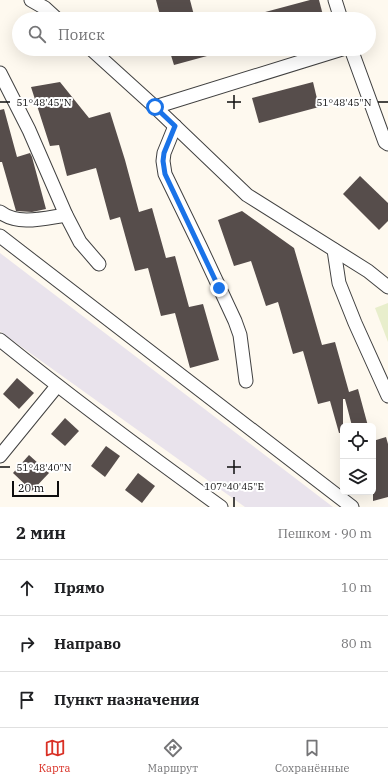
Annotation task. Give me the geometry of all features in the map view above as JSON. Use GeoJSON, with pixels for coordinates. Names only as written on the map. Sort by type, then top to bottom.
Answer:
{"type":"FeatureCollection","features":[{"type":"Feature","properties":{"kind":"street"},"geometry":{"type":"LineString","coordinates":[[31,0],[49,12]]}},
{"type":"Feature","properties":{"kind":"street"},"geometry":{"type":"LineString","coordinates":[[335,0],[339,12]]}},
{"type":"Feature","properties":{"kind":"street"},"geometry":{"type":"LineString","coordinates":[[99,56],[155,107],[247,195],[368,271],[388,287]]}},
{"type":"Feature","properties":{"kind":"street"},"geometry":{"type":"LineString","coordinates":[[155,107],[319,56]]}},
{"type":"Feature","properties":{"kind":"street"},"geometry":{"type":"LineString","coordinates":[[354,56],[385,142],[388,144]]}},
{"type":"Feature","properties":{"kind":"street"},"geometry":{"type":"LineString","coordinates":[[0,73],[29,130],[66,215],[80,242],[99,264]]}},
{"type":"Feature","properties":{"kind":"street"},"geometry":{"type":"LineString","coordinates":[[175,126],[164,153],[163,161],[165,174],[235,321],[240,335],[246,381]]}},
{"type":"Feature","properties":{"kind":"street"},"geometry":{"type":"LineString","coordinates":[[0,212],[5,216],[19,220],[66,215]]}},
{"type":"Feature","properties":{"kind":"street"},"geometry":{"type":"LineString","coordinates":[[0,236],[352,507]]}},
{"type":"Feature","properties":{"kind":"street"},"geometry":{"type":"LineString","coordinates":[[334,250],[339,283],[355,323],[388,396]]}},
{"type":"Feature","properties":{"kind":"street"},"geometry":{"type":"LineString","coordinates":[[0,340],[57,386],[221,507]]}},
{"type":"Feature","properties":{"kind":"street"},"geometry":{"type":"LineString","coordinates":[[0,456],[57,386]]}},
{"type":"Feature","properties":{"kind":"shaded area"},"geometry":{"type":"Polygon","coordinates":[[[0,253],[333,507],[245,507],[5,335],[0,331],[0,253]]]}},
{"type":"Feature","properties":{"kind":"green space"},"geometry":{"type":"Polygon","coordinates":[[[388,303],[388,342],[375,308],[388,303]]]}},
{"type":"Feature","properties":{"kind":"building"},"geometry":{"type":"Polygon","coordinates":[[[156,0],[190,0],[193,12],[159,12],[156,0]]]}},
{"type":"Feature","properties":{"kind":"building"},"geometry":{"type":"Polygon","coordinates":[[[310,0],[319,0],[322,12],[265,12],[310,0]]]}},
{"type":"Feature","properties":{"kind":"building"},"geometry":{"type":"Polygon","coordinates":[[[171,56],[207,56],[174,65],[171,56]]]}},
{"type":"Feature","properties":{"kind":"building"},"geometry":{"type":"Polygon","coordinates":[[[60,82],[89,118],[110,112],[139,212],[152,208],[166,258],[175,256],[189,307],[203,304],[219,360],[190,368],[175,313],[161,316],[148,268],[135,271],[120,217],[110,220],[96,168],[67,176],[59,145],[50,146],[31,87],[60,82]]]}},
{"type":"Feature","properties":{"kind":"building"},"geometry":{"type":"Polygon","coordinates":[[[313,82],[319,107],[259,123],[252,98],[313,82]]]}},
{"type":"Feature","properties":{"kind":"building"},"geometry":{"type":"Polygon","coordinates":[[[4,109],[17,157],[30,153],[32,157],[46,209],[32,212],[16,211],[2,162],[0,162],[0,110],[4,109]]]}},
{"type":"Feature","properties":{"kind":"building"},"geometry":{"type":"Polygon","coordinates":[[[360,176],[388,203],[388,221],[379,230],[343,194],[360,176]]]}},
{"type":"Feature","properties":{"kind":"building"},"geometry":{"type":"Polygon","coordinates":[[[242,211],[294,248],[322,345],[335,342],[349,392],[358,389],[367,423],[351,423],[345,399],[343,399],[343,423],[340,423],[339,433],[330,401],[318,404],[303,351],[293,354],[278,302],[266,306],[251,261],[234,266],[218,220],[242,211]]]}},
{"type":"Feature","properties":{"kind":"building"},"geometry":{"type":"Polygon","coordinates":[[[17,378],[34,393],[19,409],[3,394],[17,378]]]}},
{"type":"Feature","properties":{"kind":"building"},"geometry":{"type":"Polygon","coordinates":[[[65,418],[79,431],[65,446],[51,434],[65,418]]]}},
{"type":"Feature","properties":{"kind":"building"},"geometry":{"type":"Polygon","coordinates":[[[386,437],[388,444],[388,497],[373,501],[373,495],[376,495],[376,440],[386,437]]]}},
{"type":"Feature","properties":{"kind":"building"},"geometry":{"type":"Polygon","coordinates":[[[106,446],[120,456],[105,477],[91,466],[106,446]]]}},
{"type":"Feature","properties":{"kind":"building"},"geometry":{"type":"Polygon","coordinates":[[[29,455],[49,473],[32,491],[13,473],[29,455]]]}},
{"type":"Feature","properties":{"kind":"building"},"geometry":{"type":"Polygon","coordinates":[[[138,473],[155,486],[142,503],[125,490],[138,473]]]}},
{"type":"Feature","properties":{"kind":"route"},"geometry":{"type":"LineString","coordinates":[[155,107],[175,126],[164,153],[163,161],[165,174],[219,288]]}}]}
